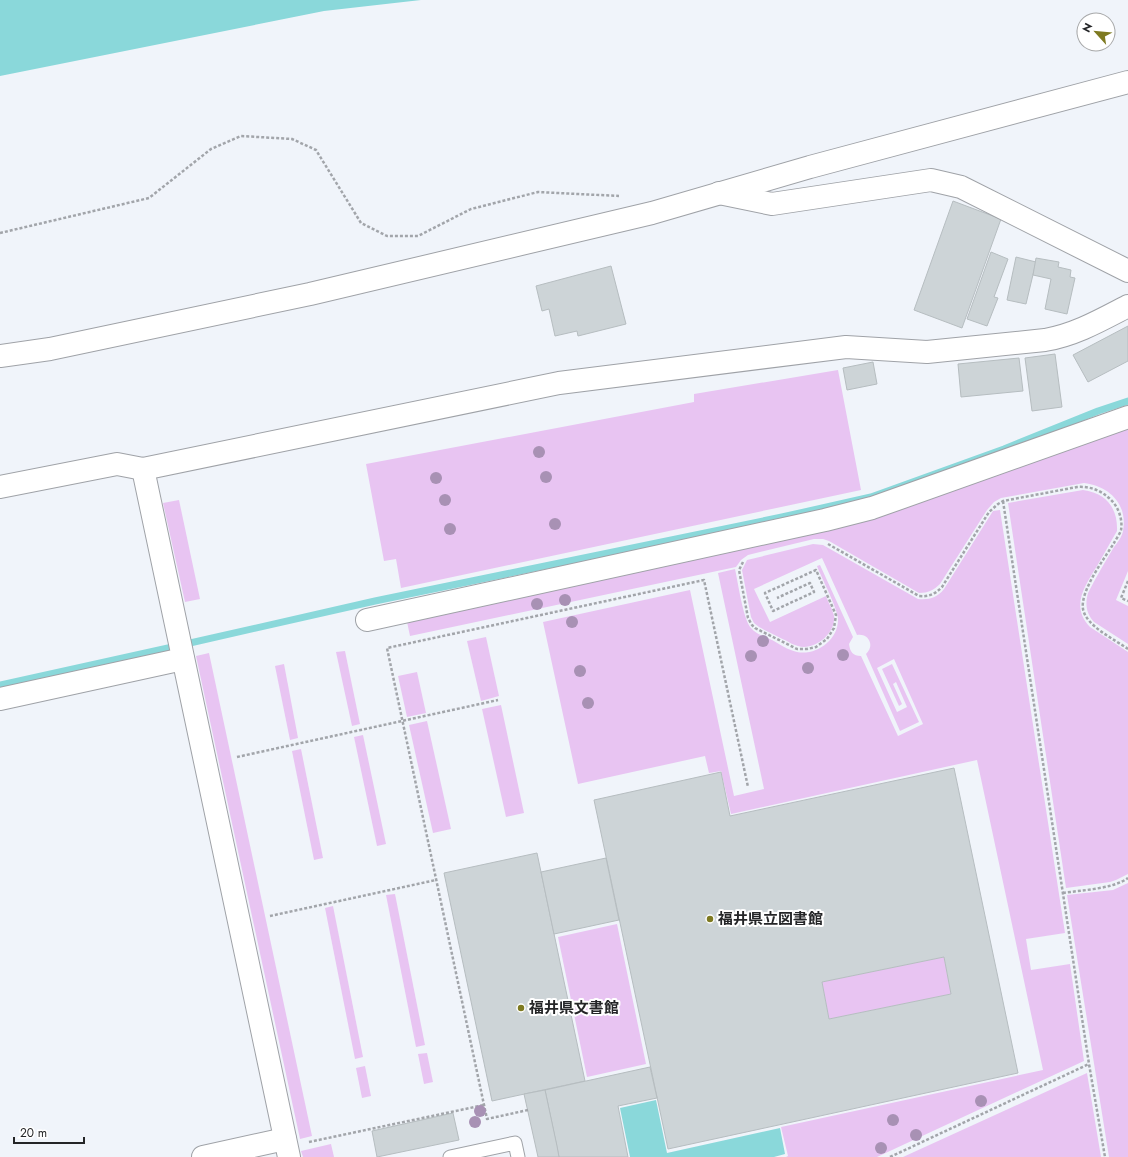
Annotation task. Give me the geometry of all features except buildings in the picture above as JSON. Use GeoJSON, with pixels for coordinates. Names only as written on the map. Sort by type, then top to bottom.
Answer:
{"type":"FeatureCollection","features":[{"type":"Feature","properties":{"kind":"street"},"geometry":{"type":"LineString","coordinates":[[0,356],[50,349],[310,294],[652,213],[810,167],[1128,82]]}},
{"type":"Feature","properties":{"kind":"street"},"geometry":{"type":"LineString","coordinates":[[719,193],[772,204],[931,180],[961,187],[1128,271]]}},
{"type":"Feature","properties":{"kind":"street"},"geometry":{"type":"LineString","coordinates":[[0,488],[118,464],[143,469],[559,383],[846,347],[927,352],[1045,340],[1082,330],[1128,306]]}},
{"type":"Feature","properties":{"kind":"street"},"geometry":{"type":"LineString","coordinates":[[367,620],[825,520],[872,508],[1128,417]]}},
{"type":"Feature","properties":{"kind":"street"},"geometry":{"type":"LineString","coordinates":[[143,469],[287,1148],[203,1157]]}},
{"type":"Feature","properties":{"kind":"street"},"geometry":{"type":"LineString","coordinates":[[0,699],[183,657]]}},
{"type":"Feature","properties":{"kind":"lane"},"geometry":{"type":"LineString","coordinates":[[450,1157],[515,1143],[518,1157]]}},
{"type":"Feature","properties":{"kind":"path"},"geometry":{"type":"LineString","coordinates":[[0,233],[149,198],[211,149],[241,136],[292,139],[316,150],[361,223],[387,236],[418,236],[471,209],[538,192],[626,196]]}},
{"type":"Feature","properties":{"kind":"path"},"geometry":{"type":"LineString","coordinates":[[824,542],[919,596],[929,596],[937,592],[942,587],[991,510],[998,504],[1004,501],[1083,486],[1096,489],[1112,500],[1120,518],[1121,531],[1086,588],[1083,597],[1083,606],[1085,614],[1092,625],[1128,648]]}},
{"type":"Feature","properties":{"kind":"path"},"geometry":{"type":"LineString","coordinates":[[1004,501],[1089,1064],[1105,1157]]}},
{"type":"Feature","properties":{"kind":"path"},"geometry":{"type":"LineString","coordinates":[[746,558],[741,564],[739,570],[748,618],[755,628],[797,649],[816,647],[829,637],[834,628],[836,615],[816,570],[765,593],[773,611],[814,592],[810,583],[777,598]]}},
{"type":"Feature","properties":{"kind":"path"},"geometry":{"type":"LineString","coordinates":[[528,1110],[486,1120],[387,648],[704,580],[748,787]]}},
{"type":"Feature","properties":{"kind":"path"},"geometry":{"type":"LineString","coordinates":[[1128,581],[1121,598],[1128,602]]}},
{"type":"Feature","properties":{"kind":"path"},"geometry":{"type":"LineString","coordinates":[[237,757],[498,700]]}},
{"type":"Feature","properties":{"kind":"path"},"geometry":{"type":"LineString","coordinates":[[1063,893],[1111,885],[1124,881],[1128,878]]}},
{"type":"Feature","properties":{"kind":"path"},"geometry":{"type":"LineString","coordinates":[[270,916],[436,880]]}},
{"type":"Feature","properties":{"kind":"path"},"geometry":{"type":"LineString","coordinates":[[890,1157],[1089,1064]]}},
{"type":"Feature","properties":{"kind":"path"},"geometry":{"type":"LineString","coordinates":[[287,1148],[484,1105]]}},
{"type":"Feature","properties":{"kind":"shaded area"},"geometry":{"type":"Polygon","coordinates":[[[838,370],[861,490],[401,588],[396,559],[384,561],[366,464],[694,402],[694,394],[838,370]]]}},
{"type":"Feature","properties":{"kind":"shaded area"},"geometry":{"type":"Polygon","coordinates":[[[1128,428],[1128,571],[1116,600],[1128,606],[1128,644],[1094,622],[1091,619],[1086,605],[1088,593],[1122,535],[1124,521],[1123,513],[1119,505],[1109,492],[1084,483],[1001,498],[994,502],[987,510],[940,584],[928,592],[919,593],[829,541],[814,539],[748,555],[741,560],[736,567],[410,636],[406,617],[875,517],[1128,428]]]}},
{"type":"Feature","properties":{"kind":"shaded area"},"geometry":{"type":"Polygon","coordinates":[[[1083,490],[1098,494],[1104,498],[1113,509],[1117,523],[1117,531],[1088,581],[1080,604],[1084,619],[1090,627],[1128,652],[1128,874],[1110,882],[1066,888],[1008,503],[1083,490]]]}},
{"type":"Feature","properties":{"kind":"shaded area"},"geometry":{"type":"Polygon","coordinates":[[[179,500],[200,599],[185,602],[163,503],[179,500]]]}},
{"type":"Feature","properties":{"kind":"shaded area"},"geometry":{"type":"Polygon","coordinates":[[[1000,510],[1065,933],[1026,939],[1031,970],[1070,964],[1084,1061],[877,1157],[786,1157],[788,1156],[781,1127],[1043,1070],[977,760],[731,814],[721,771],[709,773],[705,756],[578,784],[543,622],[690,590],[734,796],[764,789],[718,573],[735,569],[746,617],[753,630],[790,650],[804,653],[811,652],[825,645],[834,634],[837,627],[838,616],[817,566],[820,565],[853,637],[849,644],[850,649],[852,653],[861,656],[898,736],[923,724],[894,659],[877,668],[897,712],[907,707],[896,682],[893,684],[902,704],[899,706],[882,669],[892,664],[919,722],[900,731],[866,654],[870,647],[869,641],[865,636],[857,635],[822,558],[754,589],[770,622],[826,596],[834,616],[834,623],[828,635],[823,640],[811,646],[804,647],[794,645],[754,623],[751,617],[742,570],[747,560],[813,544],[823,545],[918,599],[929,599],[939,594],[944,589],[993,511],[1000,510]]]}},
{"type":"Feature","properties":{"kind":"shaded area"},"geometry":{"type":"Polygon","coordinates":[[[486,637],[499,696],[481,701],[467,641],[486,637]]]}},
{"type":"Feature","properties":{"kind":"shaded area"},"geometry":{"type":"Polygon","coordinates":[[[345,651],[360,724],[352,726],[336,652],[345,651]]]}},
{"type":"Feature","properties":{"kind":"shaded area"},"geometry":{"type":"Polygon","coordinates":[[[209,653],[312,1136],[300,1139],[196,656],[209,653]]]}},
{"type":"Feature","properties":{"kind":"shaded area"},"geometry":{"type":"Polygon","coordinates":[[[284,664],[298,738],[290,740],[275,666],[284,664]]]}},
{"type":"Feature","properties":{"kind":"shaded area"},"geometry":{"type":"Polygon","coordinates":[[[417,672],[426,713],[407,717],[398,676],[417,672]]]}},
{"type":"Feature","properties":{"kind":"shaded area"},"geometry":{"type":"Polygon","coordinates":[[[501,705],[524,813],[506,817],[482,709],[501,705]]]}},
{"type":"Feature","properties":{"kind":"shaded area"},"geometry":{"type":"Polygon","coordinates":[[[427,721],[451,829],[433,833],[409,725],[427,721]]]}},
{"type":"Feature","properties":{"kind":"shaded area"},"geometry":{"type":"Polygon","coordinates":[[[363,735],[386,844],[377,846],[354,737],[363,735]]]}},
{"type":"Feature","properties":{"kind":"shaded area"},"geometry":{"type":"Polygon","coordinates":[[[301,749],[323,858],[314,860],[292,751],[301,749]]]}},
{"type":"Feature","properties":{"kind":"shaded area"},"geometry":{"type":"Polygon","coordinates":[[[1128,883],[1128,1157],[1109,1157],[1067,895],[1113,890],[1128,883]]]}},
{"type":"Feature","properties":{"kind":"shaded area"},"geometry":{"type":"Polygon","coordinates":[[[395,894],[425,1045],[416,1047],[386,895],[395,894]]]}},
{"type":"Feature","properties":{"kind":"shaded area"},"geometry":{"type":"Polygon","coordinates":[[[333,906],[363,1057],[355,1059],[325,908],[333,906]]]}},
{"type":"Feature","properties":{"kind":"shaded area"},"geometry":{"type":"Polygon","coordinates":[[[617,924],[646,1064],[587,1077],[558,937],[617,924]]]}},
{"type":"Feature","properties":{"kind":"shaded area"},"geometry":{"type":"Polygon","coordinates":[[[944,957],[951,994],[829,1019],[822,982],[944,957]]]}},
{"type":"Feature","properties":{"kind":"shaded area"},"geometry":{"type":"Polygon","coordinates":[[[427,1053],[433,1082],[424,1084],[418,1054],[427,1053]]]}},
{"type":"Feature","properties":{"kind":"shaded area"},"geometry":{"type":"Polygon","coordinates":[[[365,1066],[371,1096],[362,1098],[356,1068],[365,1066]]]}},
{"type":"Feature","properties":{"kind":"shaded area"},"geometry":{"type":"Polygon","coordinates":[[[1087,1073],[1101,1157],[903,1157],[1087,1073]]]}},
{"type":"Feature","properties":{"kind":"shaded area"},"geometry":{"type":"Polygon","coordinates":[[[331,1144],[334,1157],[303,1157],[301,1151],[331,1144]]]}},
{"type":"Feature","properties":{"kind":"water"},"geometry":{"type":"Polygon","coordinates":[[[0,0],[421,0],[324,11],[0,76],[0,0]]]}},
{"type":"Feature","properties":{"kind":"water"},"geometry":{"type":"Polygon","coordinates":[[[656,1100],[667,1153],[780,1128],[785,1154],[774,1157],[630,1157],[620,1108],[656,1100]]]}},
{"type":"Feature","properties":{"kind":"waterway"},"geometry":{"type":"LineString","coordinates":[[0,685],[375,601],[782,517],[871,497],[1004,449],[1098,411],[1128,401]]}},
{"type":"Feature","properties":{"kind":"place","name":"福井県立図書館"},"geometry":{"type":"Point","coordinates":[710,919]}},
{"type":"Feature","properties":{"kind":"place","name":"福井県文書館"},"geometry":{"type":"Point","coordinates":[521,1008]}}]}
